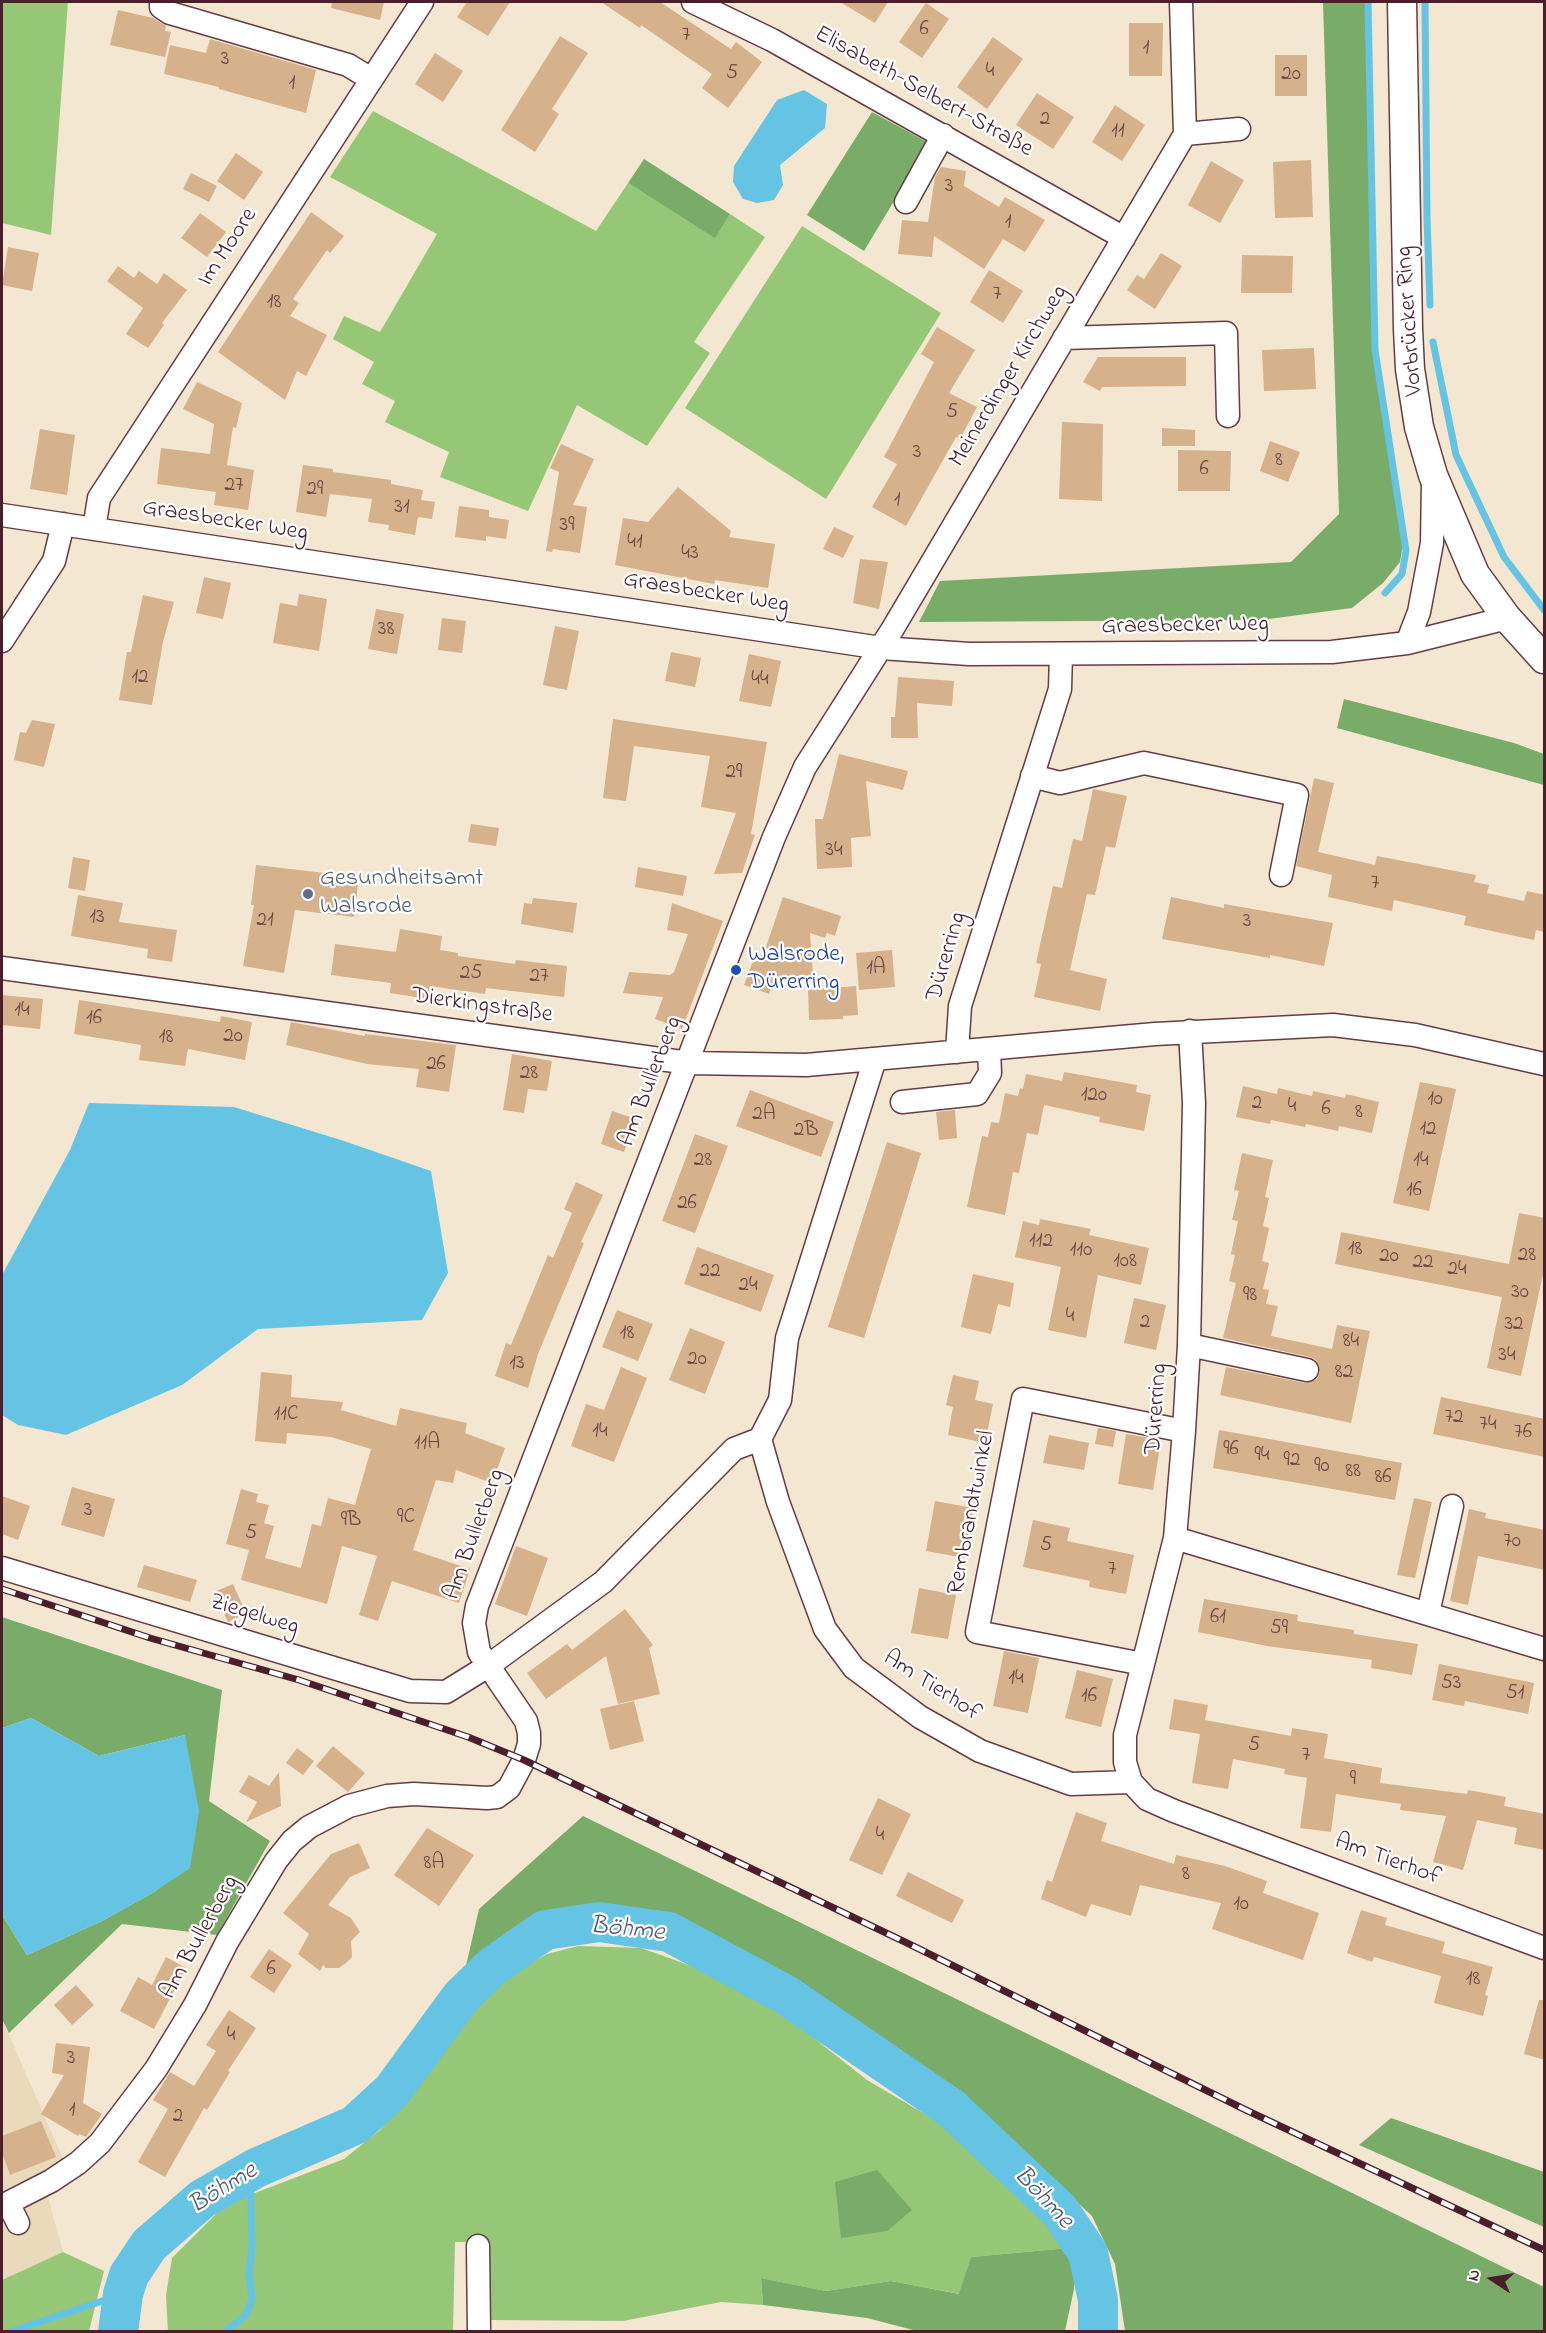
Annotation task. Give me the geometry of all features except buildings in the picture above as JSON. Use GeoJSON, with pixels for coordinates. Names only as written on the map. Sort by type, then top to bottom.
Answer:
{"type":"FeatureCollection","features":[{"type":"Feature","properties":{"kind":"main road","name":"Vorbrücker Ring"},"geometry":{"type":"LineString","coordinates":[[1402,2],[1410,359],[1419,427],[1432,475],[1475,574],[1507,618],[1545,659]]}},
{"type":"Feature","properties":{"kind":"street"},"geometry":{"type":"LineString","coordinates":[[161,2],[161,7],[171,13],[348,65],[371,79]]}},
{"type":"Feature","properties":{"kind":"street","name":"Im Moore"},"geometry":{"type":"LineString","coordinates":[[94,529],[99,498],[422,2]]}},
{"type":"Feature","properties":{"kind":"street","name":"Elisabeth-Selbert-Straße"},"geometry":{"type":"LineString","coordinates":[[693,2],[772,40],[1124,238]]}},
{"type":"Feature","properties":{"kind":"street"},"geometry":{"type":"LineString","coordinates":[[1181,2],[1185,134],[1239,129]]}},
{"type":"Feature","properties":{"kind":"street","name":"Meinerdinger Kirchweg"},"geometry":{"type":"LineString","coordinates":[[881,648],[1185,134]]}},
{"type":"Feature","properties":{"kind":"street"},"geometry":{"type":"LineString","coordinates":[[906,202],[943,135]]}},
{"type":"Feature","properties":{"kind":"street"},"geometry":{"type":"LineString","coordinates":[[1064,338],[1226,333],[1228,416]]}},
{"type":"Feature","properties":{"kind":"street"},"geometry":{"type":"LineString","coordinates":[[1407,643],[1419,612],[1432,543],[1432,475]]}},
{"type":"Feature","properties":{"kind":"street","name":"Graesbecker Weg"},"geometry":{"type":"LineString","coordinates":[[2,515],[881,648],[969,654],[1332,652],[1407,643],[1507,618]]}},
{"type":"Feature","properties":{"kind":"street"},"geometry":{"type":"LineString","coordinates":[[2,641],[54,561],[63,525]]}},
{"type":"Feature","properties":{"kind":"street","name":"Am Bullerberg"},"geometry":{"type":"LineString","coordinates":[[9,2210],[78,2163],[113,2127],[156,2069],[189,2014],[227,1942],[276,1861],[309,1827],[349,1806],[387,1796],[414,1794],[488,1798],[497,1797],[509,1788],[524,1760],[529,1744],[529,1733],[526,1721],[479,1652],[475,1638],[477,1606],[510,1514],[689,1063],[774,837],[805,767],[881,648]]}},
{"type":"Feature","properties":{"kind":"street","name":"Dürerring"},"geometry":{"type":"LineString","coordinates":[[957,1052],[960,1006],[1060,690],[1061,654]]}},
{"type":"Feature","properties":{"kind":"street"},"geometry":{"type":"LineString","coordinates":[[1032,776],[1060,783],[1144,763],[1298,795],[1281,875]]}},
{"type":"Feature","properties":{"kind":"street","name":"Dierkingstraße"},"geometry":{"type":"LineString","coordinates":[[2,968],[689,1063],[806,1065],[957,1052]]}},
{"type":"Feature","properties":{"kind":"street"},"geometry":{"type":"LineString","coordinates":[[957,1052],[1190,1031],[1290,1026],[1358,1027],[1415,1035],[1545,1064]]}},
{"type":"Feature","properties":{"kind":"street","name":"Dürerring"},"geometry":{"type":"LineString","coordinates":[[1131,1782],[1125,1762],[1125,1735],[1174,1538],[1184,1431],[1189,1345],[1194,1103],[1190,1031]]}},
{"type":"Feature","properties":{"kind":"street"},"geometry":{"type":"LineString","coordinates":[[902,1102],[977,1094],[990,1073],[989,1049]]}},
{"type":"Feature","properties":{"kind":"street"},"geometry":{"type":"LineString","coordinates":[[488,1666],[603,1582],[734,1449],[759,1439],[780,1400],[787,1338],[875,1059]]}},
{"type":"Feature","properties":{"kind":"street"},"geometry":{"type":"LineString","coordinates":[[1189,1345],[1307,1370]]}},
{"type":"Feature","properties":{"kind":"street","name":"Rembrandtwinkel"},"geometry":{"type":"LineString","coordinates":[[1143,1664],[977,1632],[1023,1400],[1184,1431]]}},
{"type":"Feature","properties":{"kind":"street","name":"Am Tierhof"},"geometry":{"type":"LineString","coordinates":[[759,1439],[778,1502],[825,1629],[854,1668],[920,1718],[980,1750],[1071,1784],[1131,1782],[1147,1799],[1174,1811],[1545,1948]]}},
{"type":"Feature","properties":{"kind":"street"},"geometry":{"type":"LineString","coordinates":[[1428,1613],[1452,1506]]}},
{"type":"Feature","properties":{"kind":"street"},"geometry":{"type":"LineString","coordinates":[[1174,1538],[1545,1649]]}},
{"type":"Feature","properties":{"kind":"street","name":"Ziegelweg"},"geometry":{"type":"LineString","coordinates":[[2,1568],[410,1691],[446,1692],[488,1666]]}},
{"type":"Feature","properties":{"kind":"street"},"geometry":{"type":"LineString","coordinates":[[478,2246],[479,2331]]}},
{"type":"Feature","properties":{"kind":"shaded area"},"geometry":{"type":"Polygon","coordinates":[[[2,2019],[69,2172],[46,2190],[63,2252],[2,2280],[2,2019]]]}},
{"type":"Feature","properties":{"kind":"green space"},"geometry":{"type":"Polygon","coordinates":[[[2,2],[68,2],[51,235],[2,223],[2,2]]]}},
{"type":"Feature","properties":{"kind":"green space"},"geometry":{"type":"Polygon","coordinates":[[[1323,2],[1367,2],[1373,354],[1403,544],[1400,562],[1383,583],[1352,608],[1261,620],[919,622],[940,581],[1291,562],[1339,514],[1323,2]]]}},
{"type":"Feature","properties":{"kind":"green space"},"geometry":{"type":"Polygon","coordinates":[[[373,111],[596,231],[628,183],[715,237],[730,214],[765,237],[694,342],[710,353],[647,446],[577,405],[528,511],[440,477],[449,452],[385,422],[395,401],[362,384],[374,362],[333,339],[344,316],[380,332],[437,234],[330,177],[373,111]]]}},
{"type":"Feature","properties":{"kind":"green space"},"geometry":{"type":"Polygon","coordinates":[[[872,112],[929,143],[864,251],[807,215],[872,112]]]}},
{"type":"Feature","properties":{"kind":"green space"},"geometry":{"type":"Polygon","coordinates":[[[644,159],[730,214],[715,238],[628,183],[644,159]]]}},
{"type":"Feature","properties":{"kind":"green space"},"geometry":{"type":"Polygon","coordinates":[[[802,226],[941,313],[826,499],[685,408],[802,226]]]}},
{"type":"Feature","properties":{"kind":"green space"},"geometry":{"type":"Polygon","coordinates":[[[1344,699],[1514,743],[1544,754],[1544,785],[1337,728],[1344,699]]]}},
{"type":"Feature","properties":{"kind":"green space"},"geometry":{"type":"Polygon","coordinates":[[[2,1617],[222,1690],[209,1801],[270,1841],[217,1935],[122,1924],[9,2033],[2,2019],[2,1915],[27,1955],[102,1921],[156,1891],[185,1735],[99,1756],[31,1718],[2,1728],[2,1617]]]}},
{"type":"Feature","properties":{"kind":"green space"},"geometry":{"type":"Polygon","coordinates":[[[583,1816],[1544,2287],[1544,2331],[1125,2331],[1115,2264],[1092,2216],[1042,2170],[960,2100],[786,1981],[662,1915],[593,1904],[525,1923],[463,1979],[479,1909],[583,1816]]]}},
{"type":"Feature","properties":{"kind":"green space"},"geometry":{"type":"Polygon","coordinates":[[[578,1946],[641,1948],[714,1974],[781,2012],[867,2080],[947,2127],[1049,2223],[1069,2248],[971,2257],[960,2294],[891,2281],[826,2291],[761,2278],[763,2305],[721,2302],[623,2321],[490,2320],[490,2242],[455,2242],[453,2331],[168,2332],[166,2295],[172,2258],[226,2204],[344,2159],[380,2130],[489,1987],[547,1954],[578,1946]]]}},
{"type":"Feature","properties":{"kind":"green space"},"geometry":{"type":"Polygon","coordinates":[[[1391,2118],[1544,2172],[1544,2227],[1359,2145],[1391,2118]]]}},
{"type":"Feature","properties":{"kind":"green space"},"geometry":{"type":"Polygon","coordinates":[[[877,2170],[912,2210],[887,2231],[841,2238],[835,2182],[877,2170]]]}},
{"type":"Feature","properties":{"kind":"green space"},"geometry":{"type":"Polygon","coordinates":[[[1069,2248],[1075,2255],[1074,2289],[1065,2331],[917,2331],[867,2318],[763,2305],[761,2278],[826,2291],[891,2281],[959,2294],[971,2257],[1069,2248]]]}},
{"type":"Feature","properties":{"kind":"green space"},"geometry":{"type":"Polygon","coordinates":[[[63,2252],[104,2271],[89,2331],[2,2331],[2,2280],[63,2252]]]}},
{"type":"Feature","properties":{"kind":"water"},"geometry":{"type":"Polygon","coordinates":[[[804,90],[827,104],[825,128],[780,165],[783,185],[774,200],[757,203],[743,199],[733,182],[734,166],[777,100],[804,90]]]}},
{"type":"Feature","properties":{"kind":"water"},"geometry":{"type":"Polygon","coordinates":[[[89,1103],[234,1107],[431,1171],[448,1273],[422,1320],[258,1329],[182,1385],[66,1435],[18,1425],[2,1415],[2,1275],[70,1150],[89,1103]]]}},
{"type":"Feature","properties":{"kind":"water"},"geometry":{"type":"Polygon","coordinates":[[[31,1718],[99,1756],[185,1735],[199,1811],[190,1868],[156,1891],[102,1921],[27,1955],[2,1915],[2,1728],[31,1718]]]}},
{"type":"Feature","properties":{"kind":"waterway"},"geometry":{"type":"LineString","coordinates":[[1368,2],[1375,350],[1406,551],[1402,574],[1385,593]]}},
{"type":"Feature","properties":{"kind":"waterway"},"geometry":{"type":"LineString","coordinates":[[1425,2],[1430,305]]}},
{"type":"Feature","properties":{"kind":"waterway"},"geometry":{"type":"LineString","coordinates":[[1433,342],[1456,455],[1504,557],[1544,610]]}},
{"type":"Feature","properties":{"kind":"waterway","name":"Böhme"},"geometry":{"type":"LineString","coordinates":[[118,2332],[123,2294],[129,2275],[149,2245],[202,2199],[256,2168],[355,2125],[392,2091],[461,1997],[493,1966],[545,1930],[599,1922],[669,1932],[786,1995],[951,2108],[1060,2211],[1088,2253],[1098,2300],[1098,2332]]}},
{"type":"Feature","properties":{"kind":"waterway"},"geometry":{"type":"LineString","coordinates":[[225,2332],[246,2315],[252,2299],[249,2273],[252,2248],[250,2172]]}},
{"type":"Feature","properties":{"kind":"waterway"},"geometry":{"type":"LineString","coordinates":[[10,2332],[123,2294]]}},
{"type":"Feature","properties":{"kind":"railway"},"geometry":{"type":"LineString","coordinates":[[2,1589],[150,1638],[299,1680],[468,1737],[524,1760],[905,1942],[1248,2111],[1544,2250]]}},
{"type":"Feature","properties":{"kind":"place","name":"Gesundheitsamt Walsrode"},"geometry":{"type":"Point","coordinates":[308,894]}},
{"type":"Feature","properties":{"kind":"place","name":"Walsrode, Dürerring"},"geometry":{"type":"Point","coordinates":[736,970]}}]}
